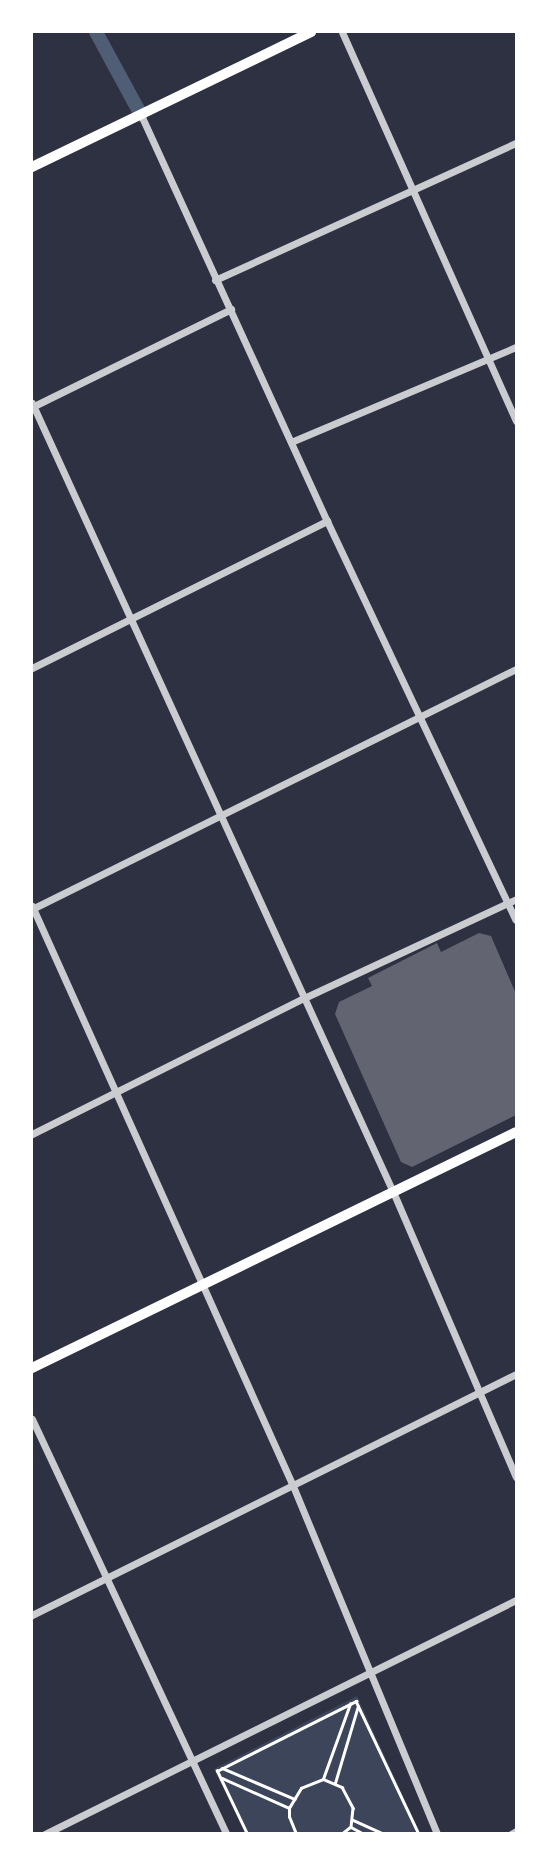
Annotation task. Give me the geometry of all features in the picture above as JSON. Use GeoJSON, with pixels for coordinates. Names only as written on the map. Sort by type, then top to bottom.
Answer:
{"type":"FeatureCollection","features":[{"type":"Feature","properties":{"kind":"main road"},"geometry":{"type":"LineString","coordinates":[[32,167],[311,32]]}},
{"type":"Feature","properties":{"kind":"main road"},"geometry":{"type":"LineString","coordinates":[[32,1368],[394,1194],[516,1132]]}},
{"type":"Feature","properties":{"kind":"street"},"geometry":{"type":"LineString","coordinates":[[342,32],[516,421]]}},
{"type":"Feature","properties":{"kind":"street"},"geometry":{"type":"LineString","coordinates":[[141,115],[327,521],[513,901],[516,920]]}},
{"type":"Feature","properties":{"kind":"street"},"geometry":{"type":"LineString","coordinates":[[215,280],[516,143]]}},
{"type":"Feature","properties":{"kind":"street"},"geometry":{"type":"LineString","coordinates":[[231,309],[32,406],[394,1194],[516,1477]]}},
{"type":"Feature","properties":{"kind":"street"},"geometry":{"type":"LineString","coordinates":[[291,442],[516,347]]}},
{"type":"Feature","properties":{"kind":"street"},"geometry":{"type":"LineString","coordinates":[[32,668],[327,521]]}},
{"type":"Feature","properties":{"kind":"street"},"geometry":{"type":"LineString","coordinates":[[438,1833],[293,1486],[32,908],[516,669]]}},
{"type":"Feature","properties":{"kind":"street"},"geometry":{"type":"LineString","coordinates":[[32,1134],[304,999],[513,901]]}},
{"type":"Feature","properties":{"kind":"street"},"geometry":{"type":"LineString","coordinates":[[32,1615],[516,1374]]}},
{"type":"Feature","properties":{"kind":"street"},"geometry":{"type":"LineString","coordinates":[[32,1419],[226,1833]]}},
{"type":"Feature","properties":{"kind":"street"},"geometry":{"type":"LineString","coordinates":[[44,1833],[516,1600]]}},
{"type":"Feature","properties":{"kind":"street"},"geometry":{"type":"LineString","coordinates":[[511,1833],[516,1831]]}},
{"type":"Feature","properties":{"kind":"path"},"geometry":{"type":"LineString","coordinates":[[247,1833],[217,1771],[356,1701],[419,1833]]}},
{"type":"Feature","properties":{"kind":"path"},"geometry":{"type":"LineString","coordinates":[[323,1779],[350,1704]]}},
{"type":"Feature","properties":{"kind":"path"},"geometry":{"type":"LineString","coordinates":[[335,1783],[358,1706]]}},
{"type":"Feature","properties":{"kind":"path"},"geometry":{"type":"LineString","coordinates":[[222,1768],[295,1799]]}},
{"type":"Feature","properties":{"kind":"path"},"geometry":{"type":"LineString","coordinates":[[220,1777],[289,1808]]}},
{"type":"Feature","properties":{"kind":"path"},"geometry":{"type":"LineString","coordinates":[[296,1833],[289,1818],[289,1808],[302,1788],[323,1779],[342,1787],[353,1808],[351,1827],[342,1833]]}},
{"type":"Feature","properties":{"kind":"path"},"geometry":{"type":"LineString","coordinates":[[353,1820],[384,1833]]}},
{"type":"Feature","properties":{"kind":"path"},"geometry":{"type":"LineString","coordinates":[[351,1827],[364,1833]]}},
{"type":"Feature","properties":{"kind":"shaded area"},"geometry":{"type":"Polygon","coordinates":[[[357,1696],[420,1833],[245,1833],[214,1769],[357,1696]]]}},
{"type":"Feature","properties":{"kind":"building"},"geometry":{"type":"Polygon","coordinates":[[[479,933],[491,936],[516,994],[516,1115],[412,1167],[401,1162],[335,1014],[339,1002],[372,986],[368,978],[437,943],[441,952],[479,933]]]}},
{"type":"Feature","properties":{"kind":"waterway"},"geometry":{"type":"LineString","coordinates":[[96,32],[141,115]]}}]}
